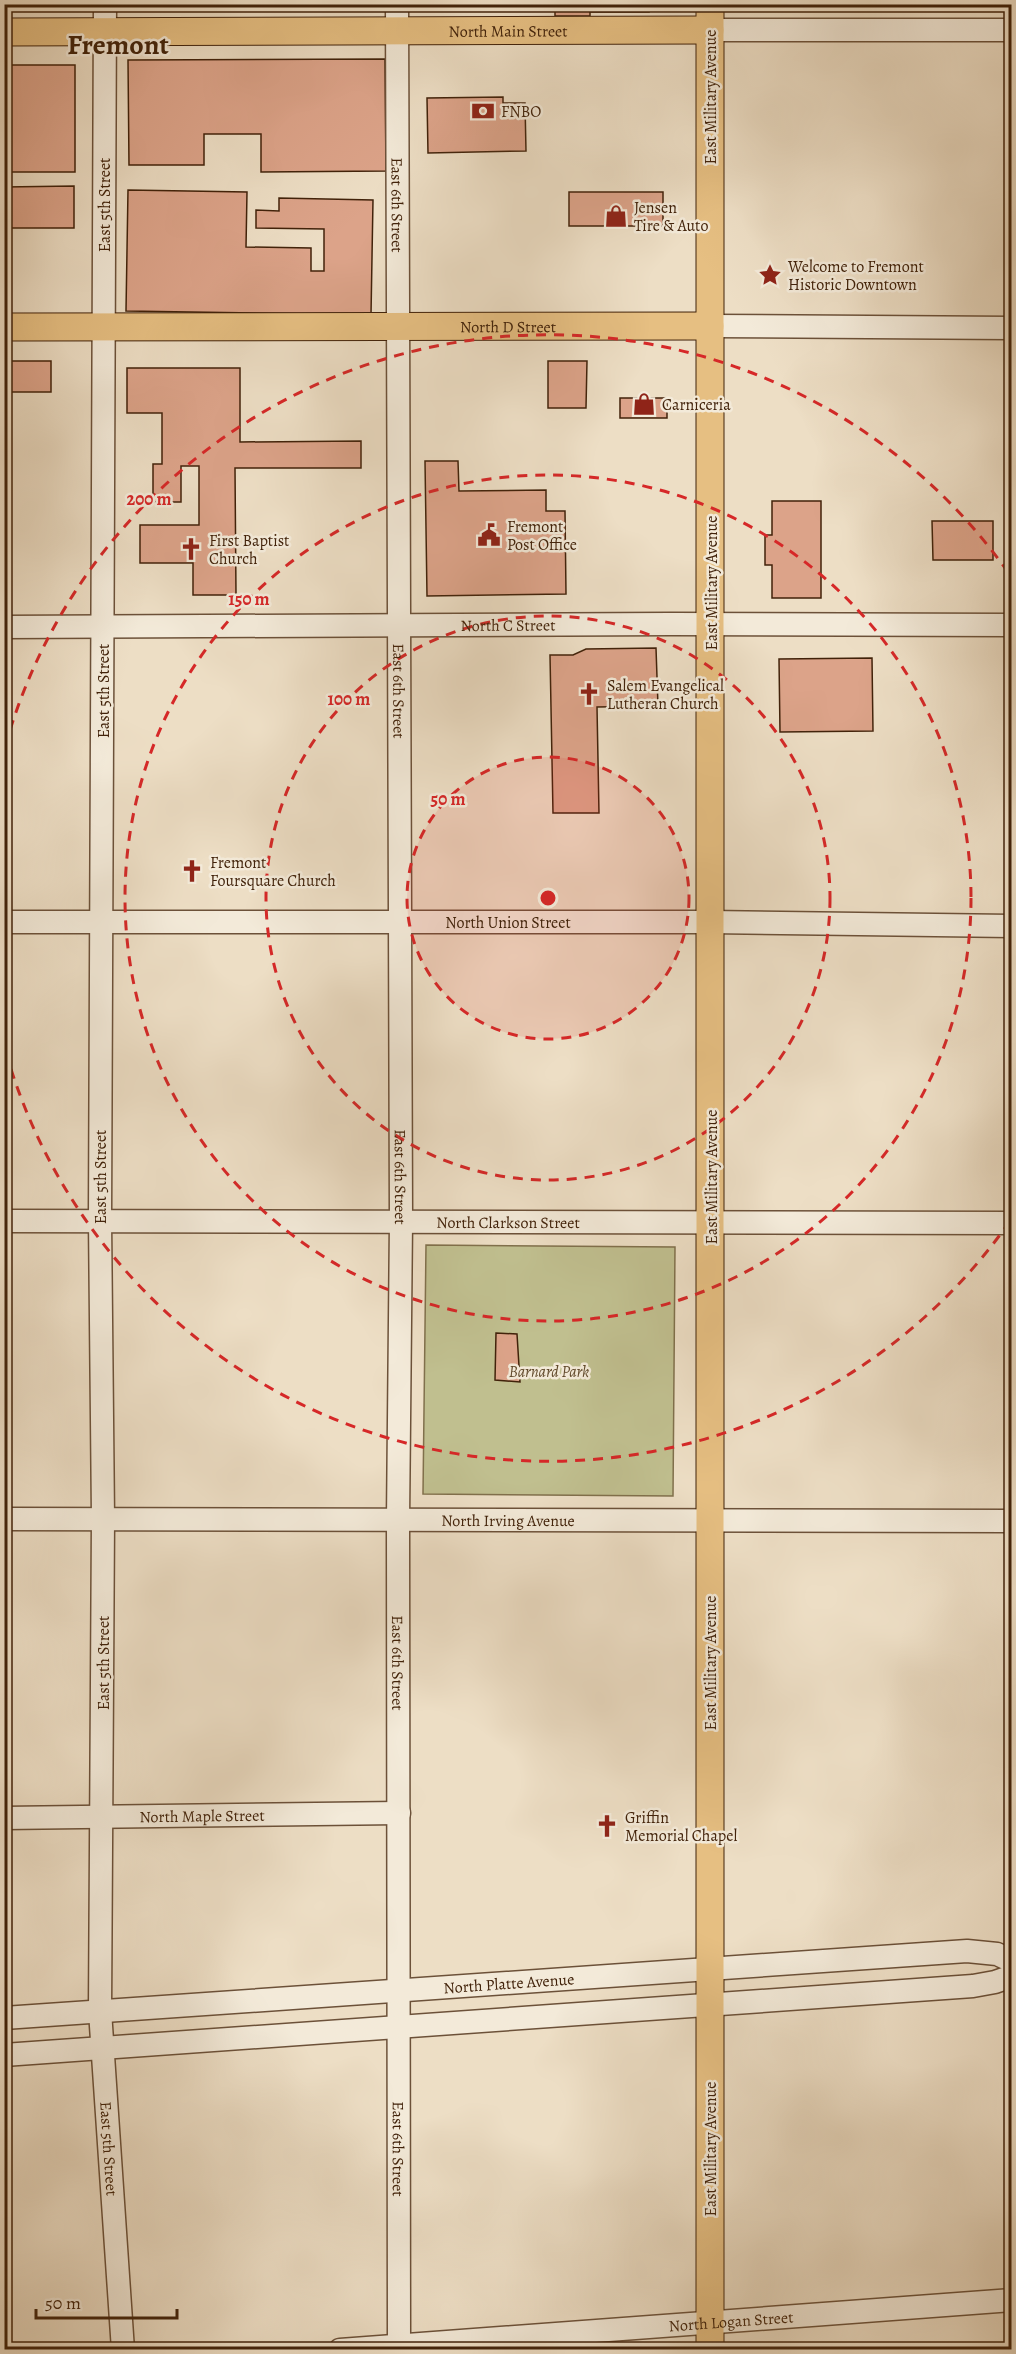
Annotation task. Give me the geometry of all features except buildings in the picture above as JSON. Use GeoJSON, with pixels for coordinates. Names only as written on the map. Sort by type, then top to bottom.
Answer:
{"type":"FeatureCollection","features":[{"type":"Feature","properties":{"kind":"main road","name":"North Main Street"},"geometry":{"type":"LineString","coordinates":[[4,32],[397,31],[710,17]]}},
{"type":"Feature","properties":{"kind":"main road","name":"East Military Avenue"},"geometry":{"type":"LineString","coordinates":[[710,17],[710,2349]]}},
{"type":"Feature","properties":{"kind":"main road","name":"North D Street"},"geometry":{"type":"LineString","coordinates":[[4,327],[710,326]]}},
{"type":"Feature","properties":{"kind":"street","name":"East 5th Street"},"geometry":{"type":"LineString","coordinates":[[105,4],[100,1220],[103,1518],[100,2011],[123,2349]]}},
{"type":"Feature","properties":{"kind":"street","name":"East 6th Street"},"geometry":{"type":"LineString","coordinates":[[396,4],[401,1221],[398,1520],[399,2347]]}},
{"type":"Feature","properties":{"kind":"street","name":"North Main Street"},"geometry":{"type":"LineString","coordinates":[[710,17],[1011,30]]}},
{"type":"Feature","properties":{"kind":"street","name":"North D Street"},"geometry":{"type":"LineString","coordinates":[[710,326],[1011,328]]}},
{"type":"Feature","properties":{"kind":"street","name":"North C Street"},"geometry":{"type":"LineString","coordinates":[[4,627],[1011,625]]}},
{"type":"Feature","properties":{"kind":"street","name":"North Union Street"},"geometry":{"type":"LineString","coordinates":[[4,922],[399,924],[710,922],[1011,926]]}},
{"type":"Feature","properties":{"kind":"street","name":"North Clarkson Street"},"geometry":{"type":"LineString","coordinates":[[4,1221],[1011,1223]]}},
{"type":"Feature","properties":{"kind":"street","name":"North Irving Avenue"},"geometry":{"type":"LineString","coordinates":[[4,1519],[1011,1521]]}},
{"type":"Feature","properties":{"kind":"street","name":"North Maple Street"},"geometry":{"type":"LineString","coordinates":[[4,1818],[399,1813]]}},
{"type":"Feature","properties":{"kind":"street","name":"North Platte Avenue"},"geometry":{"type":"LineString","coordinates":[[4,2018],[709,1967],[967,1951],[997,1954],[1011,1961]]}},
{"type":"Feature","properties":{"kind":"street"},"geometry":{"type":"LineString","coordinates":[[4,2055],[973,1986],[1011,1976]]}},
{"type":"Feature","properties":{"kind":"street","name":"North Logan Street"},"geometry":{"type":"LineString","coordinates":[[340,2349],[399,2347],[1011,2300]]}},
{"type":"Feature","properties":{"kind":"green space","name":"Barnard Park"},"geometry":{"type":"Polygon","coordinates":[[[426,1245],[675,1247],[673,1496],[423,1494],[426,1245]]]}},
{"type":"Feature","properties":{"kind":"place","name":"FNBO"},"geometry":{"type":"Point","coordinates":[483,111]}},
{"type":"Feature","properties":{"kind":"place","name":"Jensen Tire & Auto"},"geometry":{"type":"Point","coordinates":[616,216]}},
{"type":"Feature","properties":{"kind":"place","name":"Welcome to Fremont Historic Downtown"},"geometry":{"type":"Point","coordinates":[770,275]}},
{"type":"Feature","properties":{"kind":"place","name":"Carniceria"},"geometry":{"type":"Point","coordinates":[644,404]}},
{"type":"Feature","properties":{"kind":"place","name":"Fremont Post Office"},"geometry":{"type":"Point","coordinates":[489,535]}},
{"type":"Feature","properties":{"kind":"place","name":"First Baptist Church"},"geometry":{"type":"Point","coordinates":[191,549]}},
{"type":"Feature","properties":{"kind":"place","name":"Salem Evangelical Lutheran Church"},"geometry":{"type":"Point","coordinates":[589,694]}},
{"type":"Feature","properties":{"kind":"place","name":"Fremont Foursquare Church"},"geometry":{"type":"Point","coordinates":[192,871]}},
{"type":"Feature","properties":{"kind":"place","name":"Griffin Memorial Chapel"},"geometry":{"type":"Point","coordinates":[607,1826]}},
{"type":"Feature","properties":{"kind":"district","name":"Fremont"},"geometry":{"type":"Point","coordinates":[118,44]}}]}
